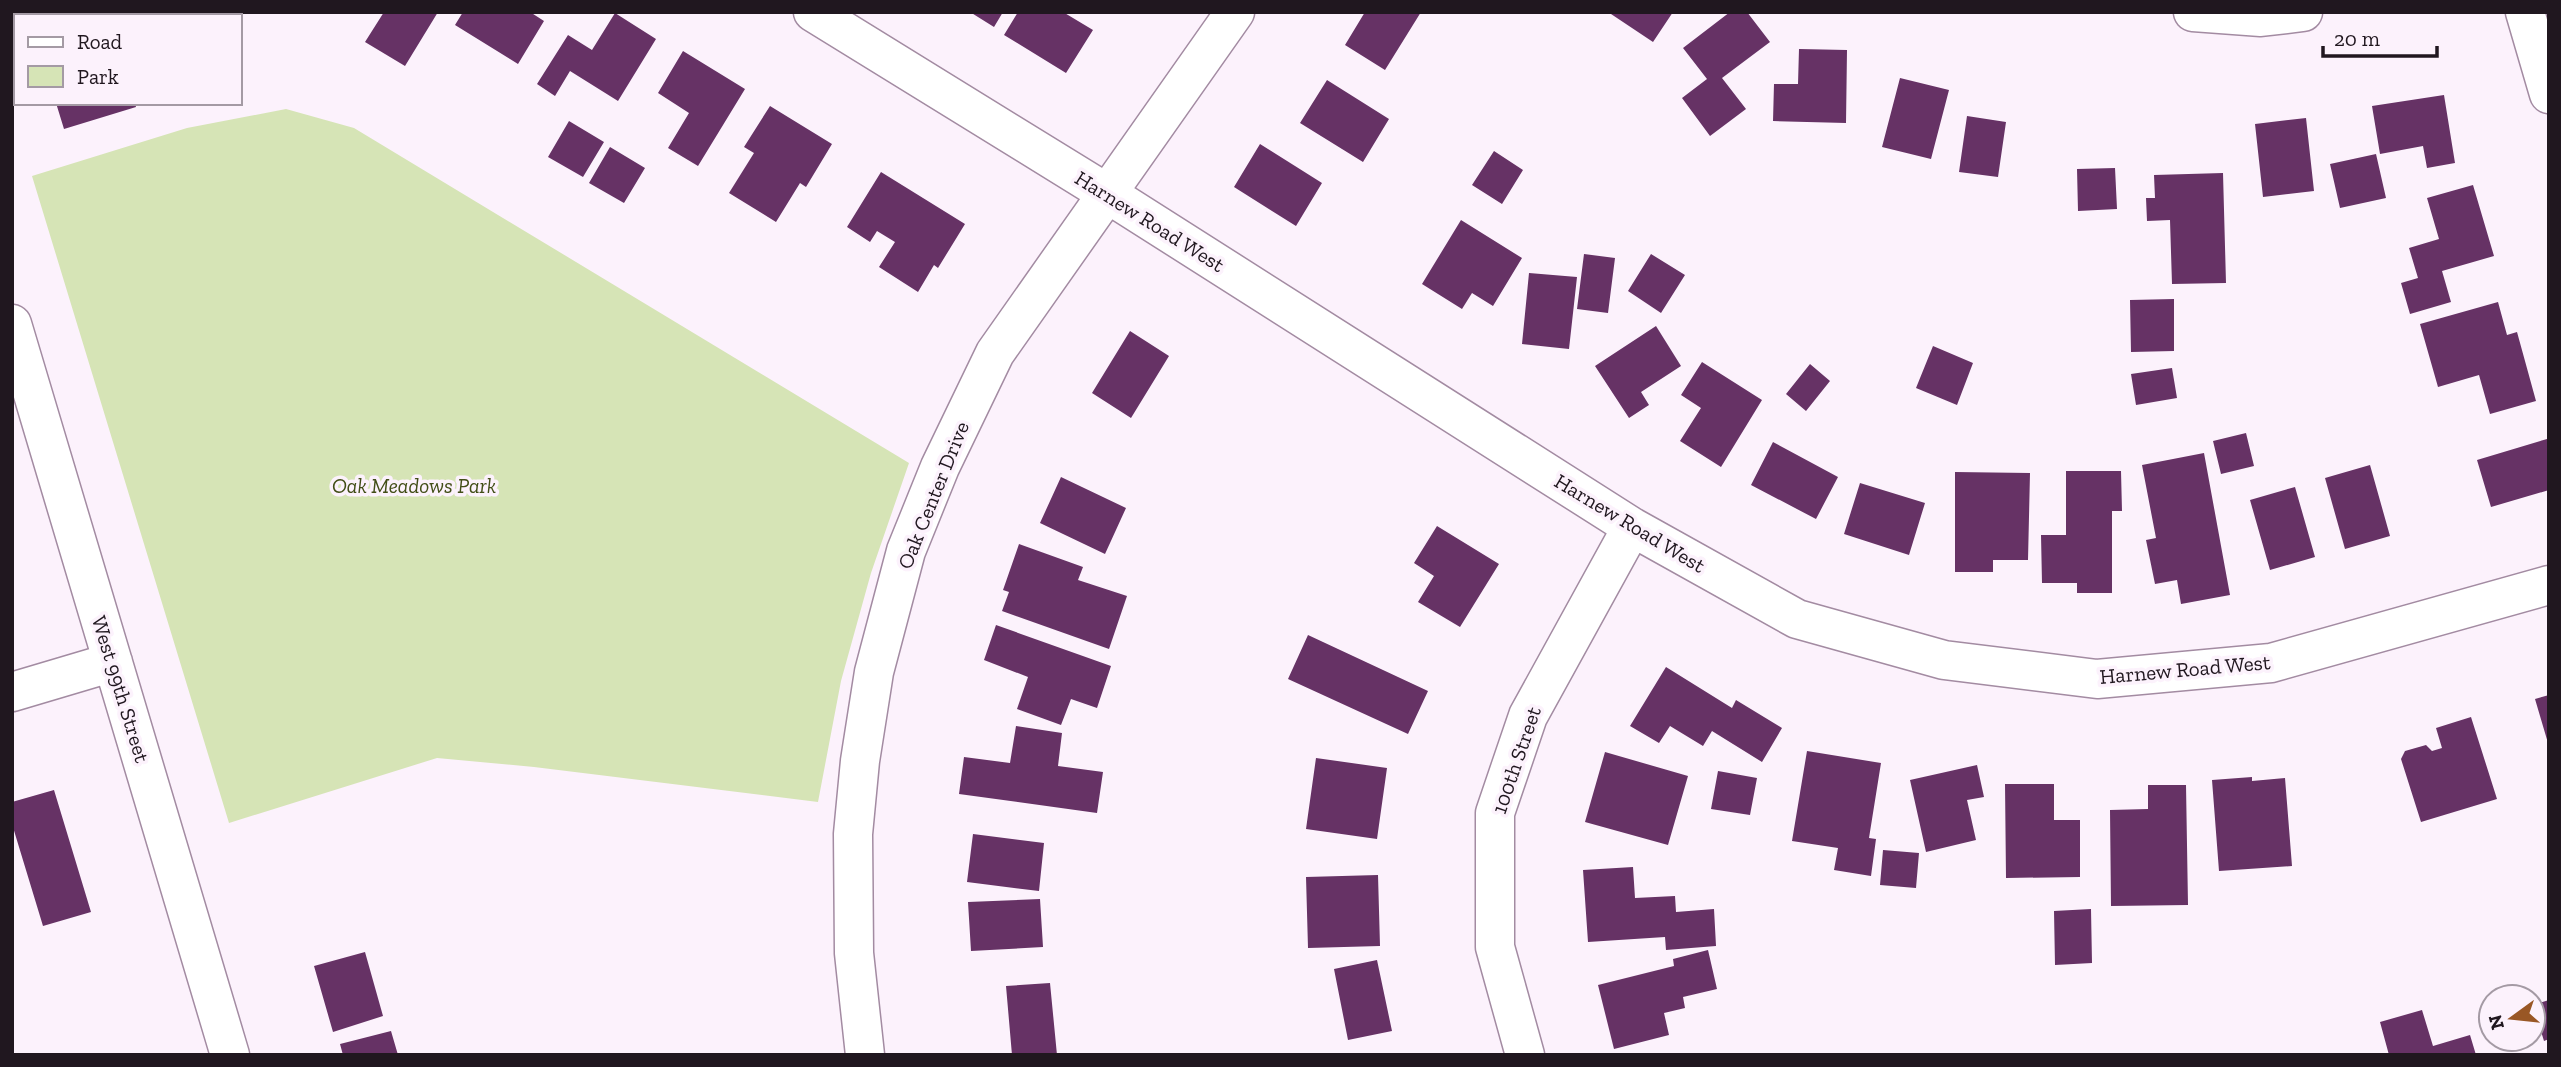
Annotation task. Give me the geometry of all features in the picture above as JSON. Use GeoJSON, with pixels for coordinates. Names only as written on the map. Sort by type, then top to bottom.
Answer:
{"type":"FeatureCollection","features":[{"type":"Feature","properties":{"kind":"street","name":"Harnew Road West"},"geometry":{"type":"LineString","coordinates":[[813,12],[1108,194],[1632,527],[1797,619],[1944,660],[2097,679],[2271,663],[2549,585]]}},
{"type":"Feature","properties":{"kind":"street","name":"Oak Center Drive"},"geometry":{"type":"LineString","coordinates":[[865,1055],[854,953],[853,834],[860,761],[874,672],[906,551],[940,467],[995,353],[1235,12]]}},
{"type":"Feature","properties":{"kind":"street"},"geometry":{"type":"LineString","coordinates":[[2193,12],[2261,17],[2302,12]]}},
{"type":"Feature","properties":{"kind":"street"},"geometry":{"type":"LineString","coordinates":[[2525,12],[2549,94]]}},
{"type":"Feature","properties":{"kind":"street","name":"West 99th Street"},"geometry":{"type":"LineString","coordinates":[[12,324],[230,1055]]}},
{"type":"Feature","properties":{"kind":"street","name":"100th Street"},"geometry":{"type":"LineString","coordinates":[[1525,1055],[1495,947],[1494,813],[1528,716],[1632,527]]}},
{"type":"Feature","properties":{"kind":"street"},"geometry":{"type":"LineString","coordinates":[[12,692],[113,662]]}},
{"type":"Feature","properties":{"kind":"green space","name":"Oak Meadows Park"},"geometry":{"type":"Polygon","coordinates":[[[286,109],[354,128],[909,463],[871,573],[841,681],[818,802],[534,767],[437,758],[229,823],[32,176],[187,128],[286,109]]]}},
{"type":"Feature","properties":{"kind":"building"},"geometry":{"type":"Polygon","coordinates":[[[30,12],[108,14],[30,14],[30,12]]]}},
{"type":"Feature","properties":{"kind":"building"},"geometry":{"type":"Polygon","coordinates":[[[384,12],[438,12],[405,66],[365,42],[384,12]]]}},
{"type":"Feature","properties":{"kind":"building"},"geometry":{"type":"Polygon","coordinates":[[[463,12],[530,12],[544,21],[518,64],[455,25],[463,12]]]}},
{"type":"Feature","properties":{"kind":"building"},"geometry":{"type":"Polygon","coordinates":[[[970,12],[1003,12],[994,27],[970,12]]]}},
{"type":"Feature","properties":{"kind":"building"},"geometry":{"type":"Polygon","coordinates":[[[1018,12],[1063,12],[1093,30],[1066,73],[1004,35],[1018,12]]]}},
{"type":"Feature","properties":{"kind":"building"},"geometry":{"type":"Polygon","coordinates":[[[1365,12],[1421,12],[1385,70],[1345,45],[1365,12]]]}},
{"type":"Feature","properties":{"kind":"building"},"geometry":{"type":"Polygon","coordinates":[[[1608,12],[1673,12],[1653,42],[1608,12]]]}},
{"type":"Feature","properties":{"kind":"building"},"geometry":{"type":"Polygon","coordinates":[[[1730,12],[1747,12],[1770,42],[1722,78],[1746,109],[1710,136],[1682,98],[1707,79],[1683,48],[1730,12]]]}},
{"type":"Feature","properties":{"kind":"building"},"geometry":{"type":"Polygon","coordinates":[[[615,13],[656,39],[618,101],[570,71],[555,96],[537,84],[568,35],[592,50],[615,13]]]}},
{"type":"Feature","properties":{"kind":"building"},"geometry":{"type":"Polygon","coordinates":[[[1799,49],[1847,50],[1846,123],[1773,121],[1774,84],[1798,84],[1799,49]]]}},
{"type":"Feature","properties":{"kind":"building"},"geometry":{"type":"Polygon","coordinates":[[[683,51],[745,89],[698,166],[668,148],[689,113],[658,93],[683,51]]]}},
{"type":"Feature","properties":{"kind":"building"},"geometry":{"type":"Polygon","coordinates":[[[1900,78],[1949,90],[1931,159],[1882,147],[1900,78]]]}},
{"type":"Feature","properties":{"kind":"building"},"geometry":{"type":"Polygon","coordinates":[[[1327,80],[1389,119],[1363,162],[1300,123],[1327,80]]]}},
{"type":"Feature","properties":{"kind":"building"},"geometry":{"type":"Polygon","coordinates":[[[2444,95],[2455,163],[2427,168],[2423,146],[2380,154],[2372,106],[2444,95]]]}},
{"type":"Feature","properties":{"kind":"building"},"geometry":{"type":"Polygon","coordinates":[[[57,105],[136,105],[136,107],[64,129],[57,105]]]}},
{"type":"Feature","properties":{"kind":"building"},"geometry":{"type":"Polygon","coordinates":[[[770,106],[832,144],[806,187],[800,183],[776,222],[729,193],[754,153],[744,147],[770,106]]]}},
{"type":"Feature","properties":{"kind":"building"},"geometry":{"type":"Polygon","coordinates":[[[1967,116],[2006,122],[1998,177],[1959,172],[1967,116]]]}},
{"type":"Feature","properties":{"kind":"building"},"geometry":{"type":"Polygon","coordinates":[[[2306,118],[2314,191],[2263,197],[2255,124],[2306,118]]]}},
{"type":"Feature","properties":{"kind":"building"},"geometry":{"type":"Polygon","coordinates":[[[569,121],[604,142],[583,177],[548,157],[569,121]]]}},
{"type":"Feature","properties":{"kind":"building"},"geometry":{"type":"Polygon","coordinates":[[[1260,144],[1322,183],[1296,226],[1234,187],[1260,144]]]}},
{"type":"Feature","properties":{"kind":"building"},"geometry":{"type":"Polygon","coordinates":[[[610,147],[645,168],[624,203],[589,183],[610,147]]]}},
{"type":"Feature","properties":{"kind":"building"},"geometry":{"type":"Polygon","coordinates":[[[1494,151],[1523,170],[1502,204],[1472,185],[1494,151]]]}},
{"type":"Feature","properties":{"kind":"building"},"geometry":{"type":"Polygon","coordinates":[[[2376,154],[2386,198],[2340,208],[2330,164],[2376,154]]]}},
{"type":"Feature","properties":{"kind":"building"},"geometry":{"type":"Polygon","coordinates":[[[2115,168],[2117,209],[2078,211],[2077,169],[2115,168]]]}},
{"type":"Feature","properties":{"kind":"building"},"geometry":{"type":"Polygon","coordinates":[[[881,172],[965,224],[938,268],[934,265],[918,292],[879,267],[895,242],[877,231],[870,242],[847,227],[881,172]]]}},
{"type":"Feature","properties":{"kind":"building"},"geometry":{"type":"Polygon","coordinates":[[[2223,173],[2226,283],[2172,284],[2170,220],[2147,221],[2146,198],[2155,198],[2154,175],[2223,173]]]}},
{"type":"Feature","properties":{"kind":"building"},"geometry":{"type":"Polygon","coordinates":[[[2473,185],[2494,256],[2442,271],[2451,302],[2410,314],[2401,283],[2418,278],[2409,248],[2439,239],[2427,198],[2473,185]]]}},
{"type":"Feature","properties":{"kind":"building"},"geometry":{"type":"Polygon","coordinates":[[[1461,220],[1522,258],[1493,306],[1472,293],[1462,309],[1422,284],[1461,220]]]}},
{"type":"Feature","properties":{"kind":"building"},"geometry":{"type":"Polygon","coordinates":[[[1584,254],[1615,258],[1608,313],[1577,309],[1584,254]]]}},
{"type":"Feature","properties":{"kind":"building"},"geometry":{"type":"Polygon","coordinates":[[[1651,254],[1685,275],[1661,313],[1628,291],[1651,254]]]}},
{"type":"Feature","properties":{"kind":"building"},"geometry":{"type":"Polygon","coordinates":[[[1529,273],[1577,277],[1569,349],[1522,344],[1529,273]]]}},
{"type":"Feature","properties":{"kind":"building"},"geometry":{"type":"Polygon","coordinates":[[[2174,299],[2174,351],[2131,352],[2130,300],[2174,299]]]}},
{"type":"Feature","properties":{"kind":"building"},"geometry":{"type":"Polygon","coordinates":[[[2498,302],[2507,335],[2517,332],[2536,401],[2490,414],[2479,375],[2438,387],[2420,324],[2498,302]]]}},
{"type":"Feature","properties":{"kind":"building"},"geometry":{"type":"Polygon","coordinates":[[[1656,326],[1681,366],[1641,392],[1649,405],[1629,418],[1595,366],[1656,326]]]}},
{"type":"Feature","properties":{"kind":"building"},"geometry":{"type":"Polygon","coordinates":[[[1130,331],[1169,356],[1131,418],[1092,393],[1130,331]]]}},
{"type":"Feature","properties":{"kind":"building"},"geometry":{"type":"Polygon","coordinates":[[[1933,346],[1973,363],[1957,405],[1916,388],[1933,346]]]}},
{"type":"Feature","properties":{"kind":"building"},"geometry":{"type":"Polygon","coordinates":[[[1702,362],[1762,400],[1721,467],[1680,441],[1701,408],[1681,395],[1702,362]]]}},
{"type":"Feature","properties":{"kind":"building"},"geometry":{"type":"Polygon","coordinates":[[[1810,364],[1830,381],[1806,411],[1786,394],[1810,364]]]}},
{"type":"Feature","properties":{"kind":"building"},"geometry":{"type":"Polygon","coordinates":[[[2172,368],[2177,398],[2136,405],[2131,374],[2172,368]]]}},
{"type":"Feature","properties":{"kind":"building"},"geometry":{"type":"Polygon","coordinates":[[[2246,433],[2254,466],[2221,474],[2213,441],[2246,433]]]}},
{"type":"Feature","properties":{"kind":"building"},"geometry":{"type":"Polygon","coordinates":[[[2547,439],[2549,490],[2491,507],[2477,460],[2547,439]]]}},
{"type":"Feature","properties":{"kind":"building"},"geometry":{"type":"Polygon","coordinates":[[[1773,442],[1838,477],[1816,519],[1751,485],[1773,442]]]}},
{"type":"Feature","properties":{"kind":"building"},"geometry":{"type":"Polygon","coordinates":[[[2204,453],[2230,595],[2181,604],[2177,580],[2155,584],[2146,540],[2156,538],[2142,465],[2204,453]]]}},
{"type":"Feature","properties":{"kind":"building"},"geometry":{"type":"Polygon","coordinates":[[[2370,465],[2390,536],[2345,549],[2325,478],[2370,465]]]}},
{"type":"Feature","properties":{"kind":"building"},"geometry":{"type":"Polygon","coordinates":[[[2066,471],[2121,471],[2122,511],[2112,511],[2112,593],[2077,593],[2077,583],[2042,583],[2041,535],[2066,535],[2066,471]]]}},
{"type":"Feature","properties":{"kind":"building"},"geometry":{"type":"Polygon","coordinates":[[[1955,472],[2030,473],[2028,560],[1993,560],[1993,572],[1955,572],[1955,472]]]}},
{"type":"Feature","properties":{"kind":"building"},"geometry":{"type":"Polygon","coordinates":[[[1061,477],[1126,508],[1105,554],[1040,523],[1061,477]]]}},
{"type":"Feature","properties":{"kind":"building"},"geometry":{"type":"Polygon","coordinates":[[[1860,483],[1925,503],[1909,555],[1844,534],[1860,483]]]}},
{"type":"Feature","properties":{"kind":"building"},"geometry":{"type":"Polygon","coordinates":[[[2295,487],[2315,557],[2270,570],[2250,500],[2295,487]]]}},
{"type":"Feature","properties":{"kind":"building"},"geometry":{"type":"Polygon","coordinates":[[[1437,526],[1499,564],[1460,627],[1418,602],[1434,576],[1414,563],[1437,526]]]}},
{"type":"Feature","properties":{"kind":"building"},"geometry":{"type":"Polygon","coordinates":[[[1019,544],[1083,567],[1078,580],[1127,596],[1109,649],[1002,611],[1009,592],[1003,590],[1019,544]]]}},
{"type":"Feature","properties":{"kind":"building"},"geometry":{"type":"Polygon","coordinates":[[[996,625],[1111,666],[1097,708],[1071,699],[1061,725],[1017,709],[1028,677],[984,660],[996,625]]]}},
{"type":"Feature","properties":{"kind":"building"},"geometry":{"type":"Polygon","coordinates":[[[1308,635],[1428,691],[1408,734],[1288,679],[1308,635]]]}},
{"type":"Feature","properties":{"kind":"building"},"geometry":{"type":"Polygon","coordinates":[[[1666,667],[1732,708],[1736,700],[1782,728],[1762,762],[1712,731],[1703,746],[1670,726],[1659,743],[1630,726],[1666,667]]]}},
{"type":"Feature","properties":{"kind":"building"},"geometry":{"type":"Polygon","coordinates":[[[2549,695],[2549,743],[2548,743],[2535,699],[2549,695]]]}},
{"type":"Feature","properties":{"kind":"building"},"geometry":{"type":"Polygon","coordinates":[[[2471,717],[2497,799],[2421,822],[2401,759],[2405,751],[2426,745],[2432,751],[2442,748],[2436,728],[2471,717]]]}},
{"type":"Feature","properties":{"kind":"building"},"geometry":{"type":"Polygon","coordinates":[[[1016,726],[1062,733],[1058,766],[1103,772],[1097,813],[959,794],[964,757],[1010,763],[1016,726]]]}},
{"type":"Feature","properties":{"kind":"building"},"geometry":{"type":"Polygon","coordinates":[[[1807,751],[1881,763],[1869,838],[1876,839],[1871,876],[1834,870],[1838,848],[1792,841],[1807,751]]]}},
{"type":"Feature","properties":{"kind":"building"},"geometry":{"type":"Polygon","coordinates":[[[1605,752],[1688,776],[1668,845],[1585,822],[1605,752]]]}},
{"type":"Feature","properties":{"kind":"building"},"geometry":{"type":"Polygon","coordinates":[[[1316,758],[1387,768],[1377,839],[1306,829],[1316,758]]]}},
{"type":"Feature","properties":{"kind":"building"},"geometry":{"type":"Polygon","coordinates":[[[1977,765],[1984,797],[1967,800],[1976,840],[1926,852],[1910,780],[1977,765]]]}},
{"type":"Feature","properties":{"kind":"building"},"geometry":{"type":"Polygon","coordinates":[[[1718,771],[1757,778],[1750,815],[1711,809],[1718,771]]]}},
{"type":"Feature","properties":{"kind":"building"},"geometry":{"type":"Polygon","coordinates":[[[2252,777],[2252,781],[2285,778],[2292,866],[2219,871],[2212,780],[2252,777]]]}},
{"type":"Feature","properties":{"kind":"building"},"geometry":{"type":"Polygon","coordinates":[[[2005,784],[2054,784],[2054,820],[2080,820],[2080,877],[2006,878],[2005,784]]]}},
{"type":"Feature","properties":{"kind":"building"},"geometry":{"type":"Polygon","coordinates":[[[2148,785],[2186,785],[2188,905],[2111,906],[2110,810],[2148,809],[2148,785]]]}},
{"type":"Feature","properties":{"kind":"building"},"geometry":{"type":"Polygon","coordinates":[[[54,790],[91,912],[43,926],[12,824],[12,802],[54,790]]]}},
{"type":"Feature","properties":{"kind":"building"},"geometry":{"type":"Polygon","coordinates":[[[973,834],[1044,843],[1039,891],[967,882],[973,834]]]}},
{"type":"Feature","properties":{"kind":"building"},"geometry":{"type":"Polygon","coordinates":[[[1883,850],[1919,853],[1916,888],[1880,885],[1883,850]]]}},
{"type":"Feature","properties":{"kind":"building"},"geometry":{"type":"Polygon","coordinates":[[[1633,867],[1635,898],[1675,896],[1676,912],[1714,909],[1716,946],[1666,950],[1665,937],[1588,942],[1583,870],[1633,867]]]}},
{"type":"Feature","properties":{"kind":"building"},"geometry":{"type":"Polygon","coordinates":[[[1378,875],[1380,946],[1308,948],[1306,877],[1378,875]]]}},
{"type":"Feature","properties":{"kind":"building"},"geometry":{"type":"Polygon","coordinates":[[[1040,899],[1043,947],[971,951],[968,902],[1040,899]]]}},
{"type":"Feature","properties":{"kind":"building"},"geometry":{"type":"Polygon","coordinates":[[[2091,909],[2092,963],[2055,965],[2054,911],[2091,909]]]}},
{"type":"Feature","properties":{"kind":"building"},"geometry":{"type":"Polygon","coordinates":[[[1708,950],[1717,989],[1683,997],[1685,1008],[1664,1013],[1669,1035],[1614,1049],[1598,985],[1674,966],[1673,959],[1708,950]]]}},
{"type":"Feature","properties":{"kind":"building"},"geometry":{"type":"Polygon","coordinates":[[[365,952],[383,1016],[333,1032],[314,966],[365,952]]]}},
{"type":"Feature","properties":{"kind":"building"},"geometry":{"type":"Polygon","coordinates":[[[1377,960],[1392,1031],[1348,1040],[1334,969],[1377,960]]]}},
{"type":"Feature","properties":{"kind":"building"},"geometry":{"type":"Polygon","coordinates":[[[1050,983],[1057,1055],[1012,1055],[1006,986],[1050,983]]]}},
{"type":"Feature","properties":{"kind":"building"},"geometry":{"type":"Polygon","coordinates":[[[2549,1000],[2547,1040],[2547,1001],[2549,1000]]]}},
{"type":"Feature","properties":{"kind":"building"},"geometry":{"type":"Polygon","coordinates":[[[2422,1010],[2433,1046],[2470,1035],[2476,1055],[2389,1055],[2380,1022],[2422,1010]]]}},
{"type":"Feature","properties":{"kind":"building"},"geometry":{"type":"Polygon","coordinates":[[[391,1031],[398,1055],[343,1055],[340,1044],[391,1031]]]}}]}
